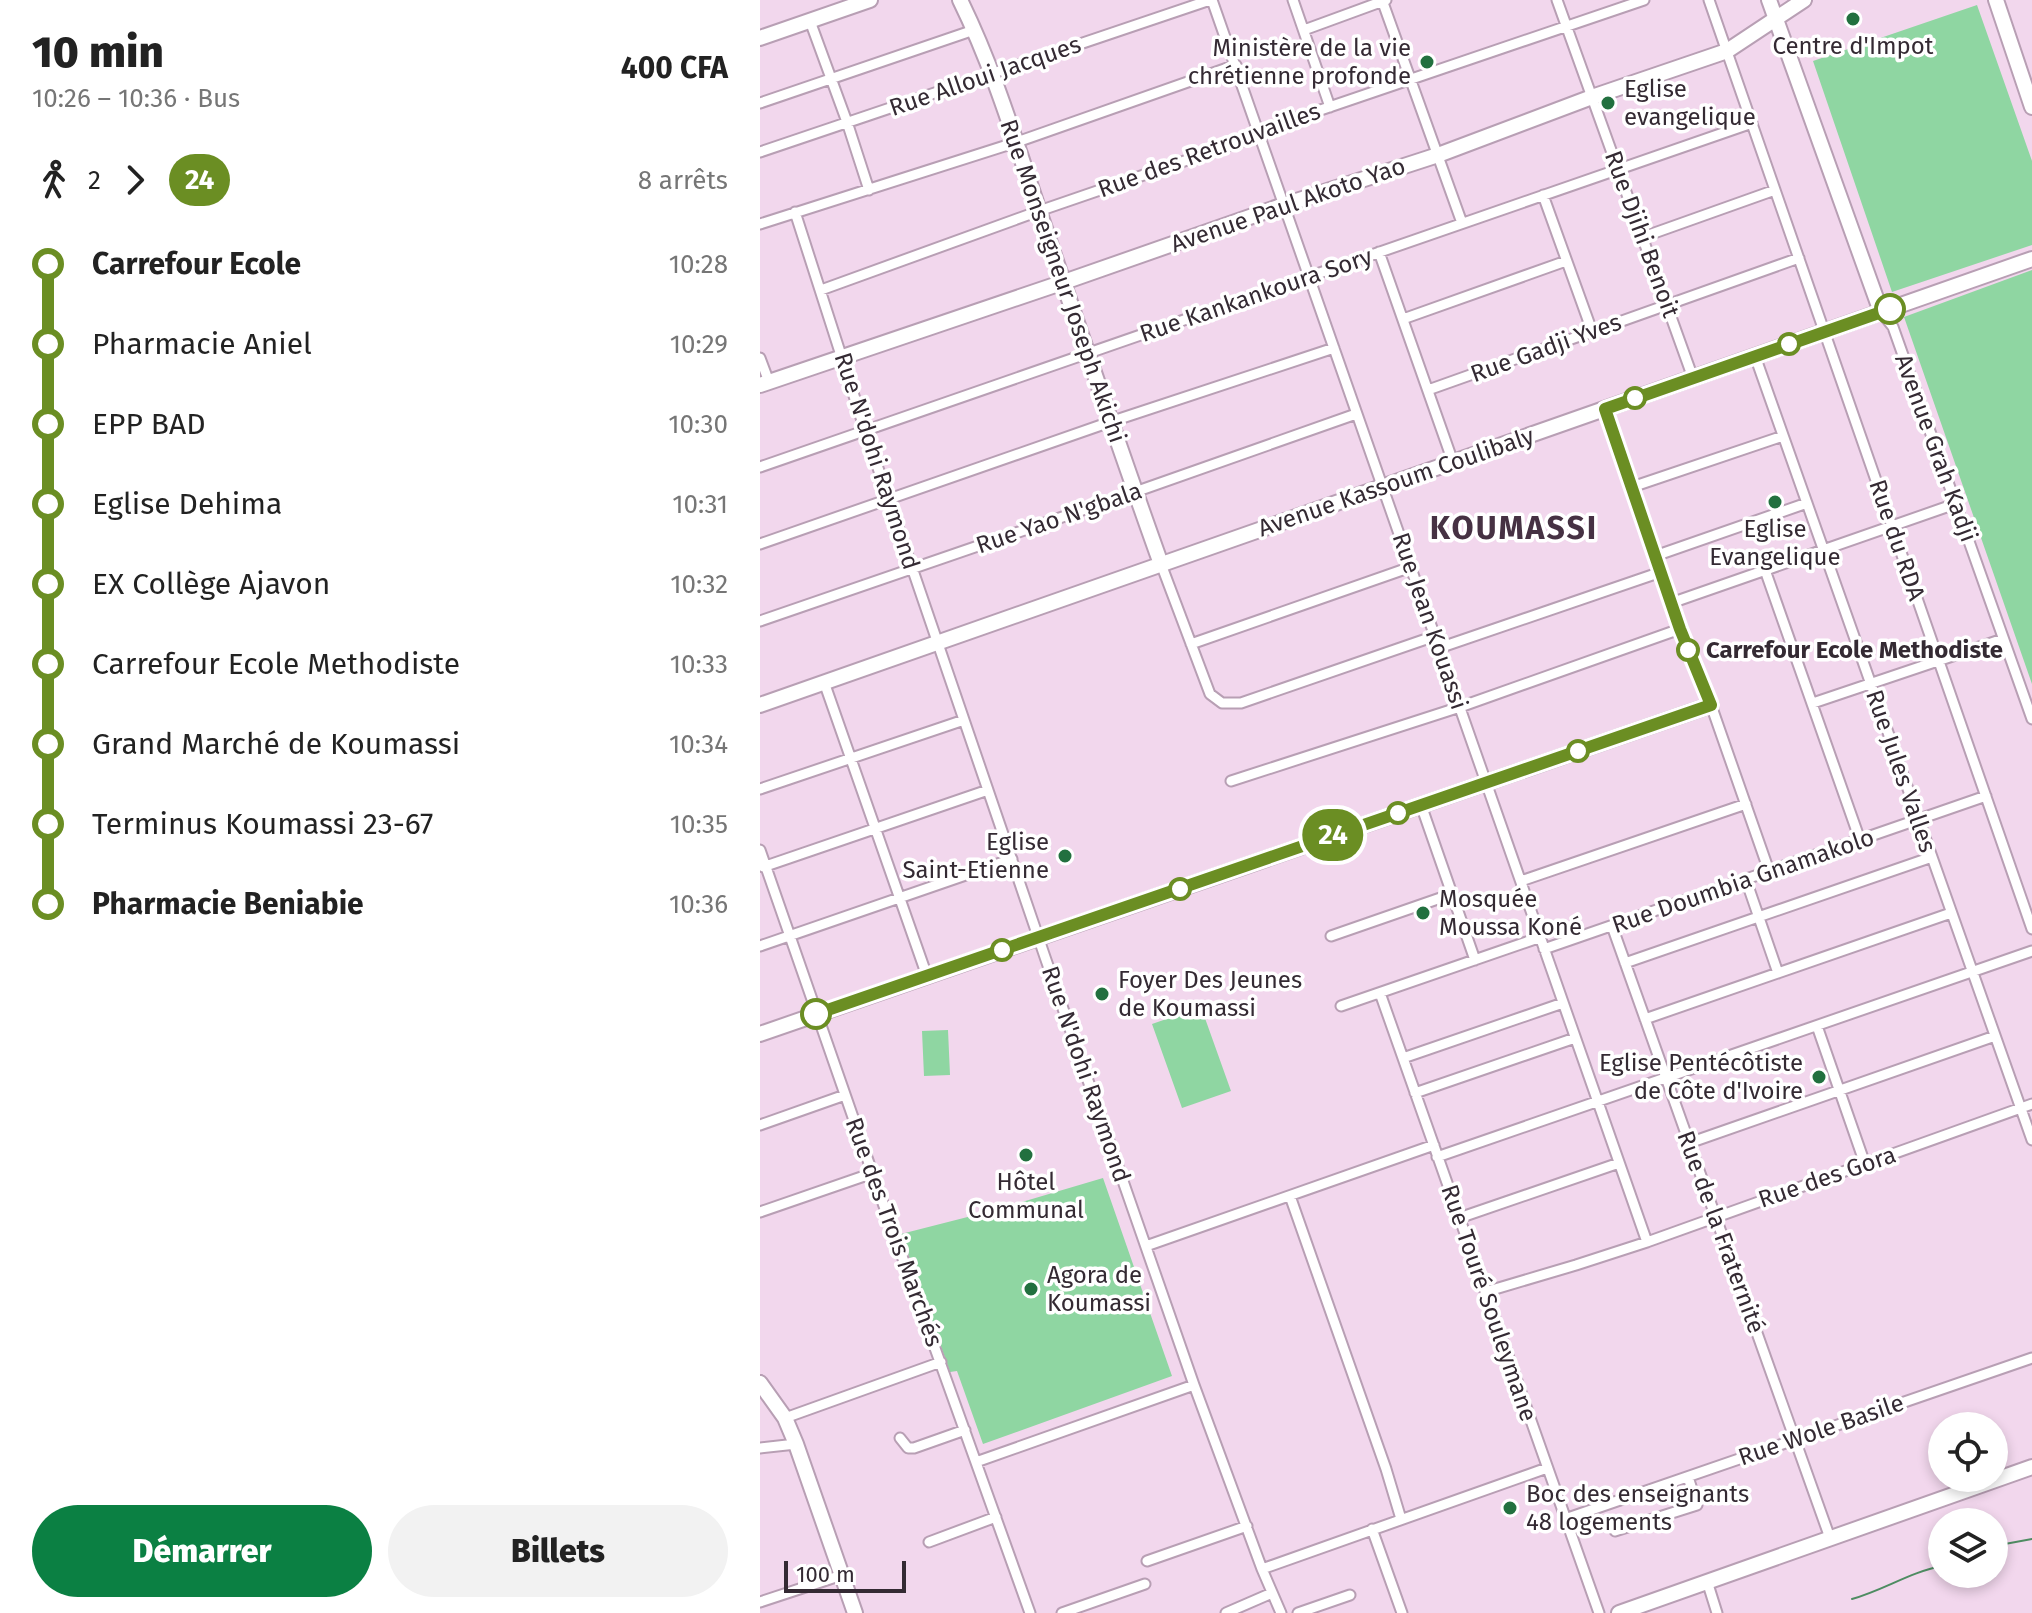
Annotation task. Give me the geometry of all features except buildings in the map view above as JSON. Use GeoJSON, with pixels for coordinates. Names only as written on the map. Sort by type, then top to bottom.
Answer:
{"type":"FeatureCollection","features":[{"type":"Feature","properties":{"kind":"street"},"geometry":{"type":"LineString","coordinates":[[760,38],[870,0]]}},
{"type":"Feature","properties":{"kind":"street","name":"Rue Monseigneur Joseph Akichi"},"geometry":{"type":"LineString","coordinates":[[960,0],[1017,142],[1110,422],[1210,694],[1222,703],[1241,703],[1435,636]]}},
{"type":"Feature","properties":{"kind":"street","name":"Rue Jean Kouassi"},"geometry":{"type":"LineString","coordinates":[[1211,0],[1647,1242]]}},
{"type":"Feature","properties":{"kind":"street","name":"Rue Alloui Jacques"},"geometry":{"type":"LineString","coordinates":[[760,152],[1211,0]]}},
{"type":"Feature","properties":{"kind":"street"},"geometry":{"type":"LineString","coordinates":[[1293,0],[1330,107]]}},
{"type":"Feature","properties":{"kind":"street"},"geometry":{"type":"LineString","coordinates":[[1304,30],[1383,0],[1462,223]]}},
{"type":"Feature","properties":{"kind":"street","name":"Rue Djihi Benoit"},"geometry":{"type":"LineString","coordinates":[[1557,0],[1693,378]]}},
{"type":"Feature","properties":{"kind":"street","name":"Rue des Retrouvailles"},"geometry":{"type":"LineString","coordinates":[[821,290],[1260,135],[1294,119],[1409,78],[1644,0]]}},
{"type":"Feature","properties":{"kind":"street","name":"Rue du RDA"},"geometry":{"type":"LineString","coordinates":[[1709,0],[2032,929]]}},
{"type":"Feature","properties":{"kind":"street","name":"Avenue Grah Kadji"},"geometry":{"type":"LineString","coordinates":[[1769,0],[1881,312],[1893,327],[2032,719]]}},
{"type":"Feature","properties":{"kind":"street","name":"Avenue Paul Akoto Yao"},"geometry":{"type":"LineString","coordinates":[[764,384],[1438,155],[1592,97],[1727,51],[1804,0]]}},
{"type":"Feature","properties":{"kind":"street"},"geometry":{"type":"LineString","coordinates":[[1996,0],[2032,107]]}},
{"type":"Feature","properties":{"kind":"street"},"geometry":{"type":"LineString","coordinates":[[810,21],[869,190]]}},
{"type":"Feature","properties":{"kind":"street"},"geometry":{"type":"LineString","coordinates":[[760,103],[974,30]]}},
{"type":"Feature","properties":{"kind":"street"},"geometry":{"type":"LineString","coordinates":[[760,224],[1017,142],[1236,65]]}},
{"type":"Feature","properties":{"kind":"street","name":"Rue Kankankoura Sory"},"geometry":{"type":"LineString","coordinates":[[760,467],[1752,123]]}},
{"type":"Feature","properties":{"kind":"street"},"geometry":{"type":"LineString","coordinates":[[1643,237],[1775,190]]}},
{"type":"Feature","properties":{"kind":"street"},"geometry":{"type":"LineString","coordinates":[[1543,195],[1592,331]]}},
{"type":"Feature","properties":{"kind":"street","name":"Rue N'dohi Raymond"},"geometry":{"type":"LineString","coordinates":[[795,212],[865,430],[1194,1385],[1281,1613]]}},
{"type":"Feature","properties":{"kind":"street"},"geometry":{"type":"LineString","coordinates":[[1379,252],[1453,462]]}},
{"type":"Feature","properties":{"kind":"street","name":"Rue Gadji Yves"},"geometry":{"type":"LineString","coordinates":[[1428,390],[1799,258]]}},
{"type":"Feature","properties":{"kind":"street","name":"Avenue Kassoum Coulibaly"},"geometry":{"type":"LineString","coordinates":[[760,705],[2032,259]]}},
{"type":"Feature","properties":{"kind":"street"},"geometry":{"type":"LineString","coordinates":[[1403,319],[1566,261]]}},
{"type":"Feature","properties":{"kind":"street"},"geometry":{"type":"LineString","coordinates":[[760,544],[1334,348]]}},
{"type":"Feature","properties":{"kind":"street","name":"Rue Jules Valles"},"geometry":{"type":"LineString","coordinates":[[1755,356],[2032,1140]]}},
{"type":"Feature","properties":{"kind":"street"},"geometry":{"type":"LineString","coordinates":[[760,358],[764,384]]}},
{"type":"Feature","properties":{"kind":"street"},"geometry":{"type":"LineString","coordinates":[[1605,409],[1680,629],[1711,705],[1769,871]]}},
{"type":"Feature","properties":{"kind":"street","name":"Rue Yao N'gbala"},"geometry":{"type":"LineString","coordinates":[[760,621],[1356,414]]}},
{"type":"Feature","properties":{"kind":"street"},"geometry":{"type":"LineString","coordinates":[[1632,487],[1783,436]]}},
{"type":"Feature","properties":{"kind":"street"},"geometry":{"type":"LineString","coordinates":[[1655,556],[1807,503]]}},
{"type":"Feature","properties":{"kind":"street"},"geometry":{"type":"LineString","coordinates":[[1671,603],[1955,504]]}},
{"type":"Feature","properties":{"kind":"street"},"geometry":{"type":"LineString","coordinates":[[1191,644],[1411,567]]}},
{"type":"Feature","properties":{"kind":"street"},"geometry":{"type":"LineString","coordinates":[[1765,570],[1860,840]]}},
{"type":"Feature","properties":{"kind":"street"},"geometry":{"type":"LineString","coordinates":[[1439,648],[1661,572]]}},
{"type":"Feature","properties":{"kind":"street"},"geometry":{"type":"LineString","coordinates":[[1231,781],[1460,707],[1680,629]]}},
{"type":"Feature","properties":{"kind":"street"},"geometry":{"type":"LineString","coordinates":[[1813,703],[2003,639]]}},
{"type":"Feature","properties":{"kind":"street"},"geometry":{"type":"LineString","coordinates":[[824,682],[927,976]]}},
{"type":"Feature","properties":{"kind":"street"},"geometry":{"type":"LineString","coordinates":[[760,1034],[1711,705]]}},
{"type":"Feature","properties":{"kind":"street"},"geometry":{"type":"LineString","coordinates":[[760,789],[964,720]]}},
{"type":"Feature","properties":{"kind":"street"},"geometry":{"type":"LineString","coordinates":[[763,867],[988,790]]}},
{"type":"Feature","properties":{"kind":"street","name":"Rue Doumbia Gnamakolo"},"geometry":{"type":"LineString","coordinates":[[1544,949],[1986,796]]}},
{"type":"Feature","properties":{"kind":"street"},"geometry":{"type":"LineString","coordinates":[[1521,881],[1746,804]]}},
{"type":"Feature","properties":{"kind":"street"},"geometry":{"type":"LineString","coordinates":[[1421,805],[1475,960]]}},
{"type":"Feature","properties":{"kind":"street","name":"Rue des Trois Marchés"},"geometry":{"type":"LineString","coordinates":[[760,850],[763,867],[1030,1613]]}},
{"type":"Feature","properties":{"kind":"street"},"geometry":{"type":"LineString","coordinates":[[1625,963],[1932,857]]}},
{"type":"Feature","properties":{"kind":"street"},"geometry":{"type":"LineString","coordinates":[[760,946],[1012,859]]}},
{"type":"Feature","properties":{"kind":"street"},"geometry":{"type":"LineString","coordinates":[[1746,880],[1778,973]]}},
{"type":"Feature","properties":{"kind":"street"},"geometry":{"type":"LineString","coordinates":[[1331,936],[1452,894]]}},
{"type":"Feature","properties":{"kind":"street"},"geometry":{"type":"LineString","coordinates":[[1645,1019],[1951,913]]}},
{"type":"Feature","properties":{"kind":"street","name":"Rue de la Fraternité"},"geometry":{"type":"LineString","coordinates":[[1612,926],[1830,1538]]}},
{"type":"Feature","properties":{"kind":"street"},"geometry":{"type":"LineString","coordinates":[[1341,1006],[1541,937]]}},
{"type":"Feature","properties":{"kind":"street"},"geometry":{"type":"LineString","coordinates":[[1437,1157],[2032,951]]}},
{"type":"Feature","properties":{"kind":"street","name":"Rue Touré Souleymane"},"geometry":{"type":"LineString","coordinates":[[1380,993],[1599,1613]]}},
{"type":"Feature","properties":{"kind":"street"},"geometry":{"type":"LineString","coordinates":[[1403,1058],[1563,1003]]}},
{"type":"Feature","properties":{"kind":"street"},"geometry":{"type":"LineString","coordinates":[[1817,1026],[1865,1164]]}},
{"type":"Feature","properties":{"kind":"street"},"geometry":{"type":"LineString","coordinates":[[1689,1143],[1995,1036]]}},
{"type":"Feature","properties":{"kind":"street"},"geometry":{"type":"LineString","coordinates":[[1415,1093],[1575,1038]]}},
{"type":"Feature","properties":{"kind":"street"},"geometry":{"type":"LineString","coordinates":[[760,1125],[845,1095]]}},
{"type":"Feature","properties":{"kind":"street","name":"Rue des Gora"},"geometry":{"type":"LineString","coordinates":[[1485,1292],[1647,1242],[2032,1104]]}},
{"type":"Feature","properties":{"kind":"street"},"geometry":{"type":"LineString","coordinates":[[1146,1246],[1434,1145]]}},
{"type":"Feature","properties":{"kind":"street"},"geometry":{"type":"LineString","coordinates":[[1459,1218],[1619,1163]]}},
{"type":"Feature","properties":{"kind":"street"},"geometry":{"type":"LineString","coordinates":[[760,1212],[873,1173]]}},
{"type":"Feature","properties":{"kind":"street"},"geometry":{"type":"LineString","coordinates":[[1290,1196],[1401,1519]]}},
{"type":"Feature","properties":{"kind":"street","name":"Rue Wole Basile"},"geometry":{"type":"LineString","coordinates":[[1565,1519],[2032,1358]]}},
{"type":"Feature","properties":{"kind":"street"},"geometry":{"type":"LineString","coordinates":[[785,1418],[941,1362]]}},
{"type":"Feature","properties":{"kind":"street"},"geometry":{"type":"LineString","coordinates":[[760,1383],[785,1418],[796,1444],[855,1613]]}},
{"type":"Feature","properties":{"kind":"street"},"geometry":{"type":"LineString","coordinates":[[976,1462],[1194,1385]]}},
{"type":"Feature","properties":{"kind":"street"},"geometry":{"type":"LineString","coordinates":[[900,1438],[908,1448],[914,1448],[965,1430]]}},
{"type":"Feature","properties":{"kind":"street"},"geometry":{"type":"LineString","coordinates":[[760,1448],[796,1444]]}},
{"type":"Feature","properties":{"kind":"street"},"geometry":{"type":"LineString","coordinates":[[1619,1613],[2032,1467]]}},
{"type":"Feature","properties":{"kind":"street"},"geometry":{"type":"LineString","coordinates":[[1262,1569],[1547,1468]]}},
{"type":"Feature","properties":{"kind":"street"},"geometry":{"type":"LineString","coordinates":[[1615,1531],[1697,1505],[1688,1477]]}},
{"type":"Feature","properties":{"kind":"street"},"geometry":{"type":"LineString","coordinates":[[929,1542],[996,1517]]}},
{"type":"Feature","properties":{"kind":"street"},"geometry":{"type":"LineString","coordinates":[[1147,1561],[1247,1526]]}},
{"type":"Feature","properties":{"kind":"street"},"geometry":{"type":"LineString","coordinates":[[1372,1529],[1402,1613]]}},
{"type":"Feature","properties":{"kind":"street"},"geometry":{"type":"LineString","coordinates":[[760,1602],[842,1575]]}},
{"type":"Feature","properties":{"kind":"street"},"geometry":{"type":"LineString","coordinates":[[1707,1581],[1717,1613]]}},
{"type":"Feature","properties":{"kind":"street"},"geometry":{"type":"LineString","coordinates":[[1062,1613],[1145,1584]]}},
{"type":"Feature","properties":{"kind":"street"},"geometry":{"type":"LineString","coordinates":[[1226,1613],[1272,1593]]}},
{"type":"Feature","properties":{"kind":"street"},"geometry":{"type":"LineString","coordinates":[[1298,1613],[1350,1595]]}},
{"type":"Feature","properties":{"kind":"green space"},"geometry":{"type":"Polygon","coordinates":[[[1977,5],[2032,161],[2032,245],[1892,292],[1813,61],[1977,5]]]}},
{"type":"Feature","properties":{"kind":"green space"},"geometry":{"type":"Polygon","coordinates":[[[2032,270],[2032,684],[1904,317],[2032,270]]]}},
{"type":"Feature","properties":{"kind":"green space"},"geometry":{"type":"Polygon","coordinates":[[[1201,1007],[1231,1091],[1182,1108],[1152,1024],[1201,1007]]]}},
{"type":"Feature","properties":{"kind":"green space"},"geometry":{"type":"Polygon","coordinates":[[[948,1030],[950,1075],[924,1076],[922,1031],[948,1030]]]}},
{"type":"Feature","properties":{"kind":"green space","name":"Agora de Koumassi"},"geometry":{"type":"Polygon","coordinates":[[[1103,1178],[1172,1376],[983,1444],[957,1371],[950,1372],[901,1234],[1103,1178]]]}},
{"type":"Feature","properties":{"kind":"waterway"},"geometry":{"type":"LineString","coordinates":[[2008,1543],[2032,1539]]}},
{"type":"Feature","properties":{"kind":"waterway"},"geometry":{"type":"LineString","coordinates":[[1852,1599],[1928,1570]]}},
{"type":"Feature","properties":{"kind":"bus line","name":"24"},"geometry":{"type":"LineString","coordinates":[[816,1014],[1711,705],[1680,629],[1605,409],[1890,309]]}},
{"type":"Feature","properties":{"kind":"place","name":"Centre d'Impot"},"geometry":{"type":"Point","coordinates":[1853,19]}},
{"type":"Feature","properties":{"kind":"place","name":"Ministère de la vie chrétienne profonde"},"geometry":{"type":"Point","coordinates":[1427,62]}},
{"type":"Feature","properties":{"kind":"place","name":"Eglise evangelique"},"geometry":{"type":"Point","coordinates":[1608,103]}},
{"type":"Feature","properties":{"kind":"place","name":"Eglise Evangelique"},"geometry":{"type":"Point","coordinates":[1775,502]}},
{"type":"Feature","properties":{"kind":"place","name":"Carrefour Ecole Methodiste"},"geometry":{"type":"Point","coordinates":[1688,650]}},
{"type":"Feature","properties":{"kind":"place","name":"Eglise Saint-Etienne"},"geometry":{"type":"Point","coordinates":[1065,856]}},
{"type":"Feature","properties":{"kind":"place","name":"Mosquée Moussa Koné"},"geometry":{"type":"Point","coordinates":[1423,913]}},
{"type":"Feature","properties":{"kind":"place","name":"Foyer Des Jeunes de Koumassi"},"geometry":{"type":"Point","coordinates":[1102,994]}},
{"type":"Feature","properties":{"kind":"place","name":"Eglise Pentécôtiste de Côte d'Ivoire"},"geometry":{"type":"Point","coordinates":[1819,1077]}},
{"type":"Feature","properties":{"kind":"place","name":"Hôtel Communal"},"geometry":{"type":"Point","coordinates":[1026,1155]}},
{"type":"Feature","properties":{"kind":"place","name":"Agora de Koumassi"},"geometry":{"type":"Point","coordinates":[1031,1289]}},
{"type":"Feature","properties":{"kind":"place","name":"Boc des enseignants 48 logements"},"geometry":{"type":"Point","coordinates":[1510,1508]}},
{"type":"Feature","properties":{"kind":"district","name":"KOUMASSI"},"geometry":{"type":"Point","coordinates":[1514,528]}}]}
